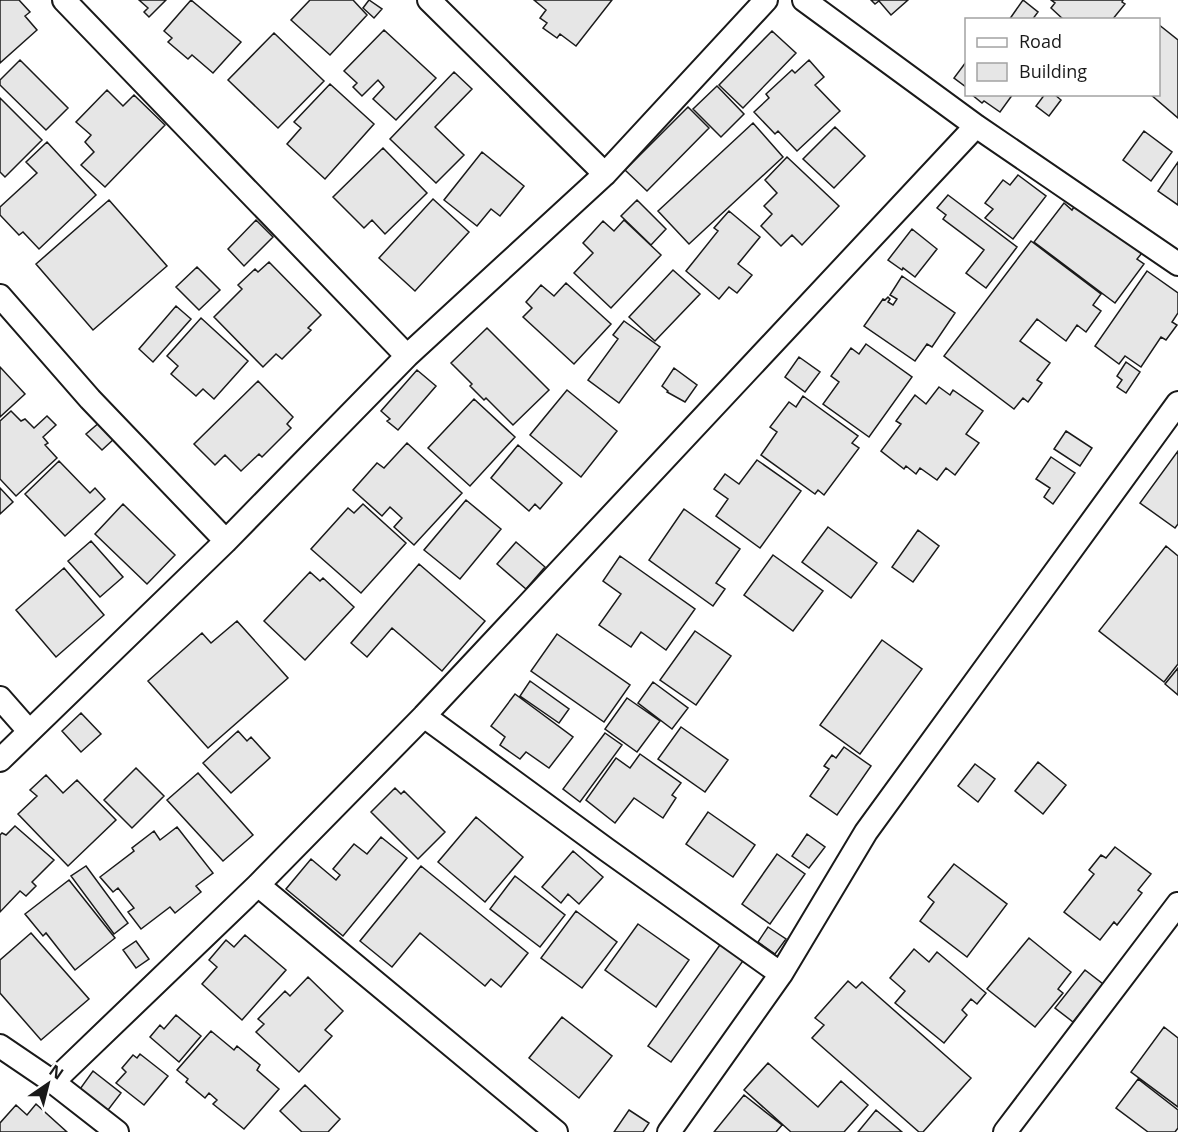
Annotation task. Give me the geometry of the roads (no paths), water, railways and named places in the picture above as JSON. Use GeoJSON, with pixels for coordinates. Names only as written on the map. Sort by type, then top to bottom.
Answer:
{"type":"FeatureCollection","features":[{"type":"Feature","properties":{"kind":"street"},"geometry":{"type":"LineString","coordinates":[[64,0],[407,356]]}},
{"type":"Feature","properties":{"kind":"street"},"geometry":{"type":"LineString","coordinates":[[429,0],[605,174]]}},
{"type":"Feature","properties":{"kind":"street"},"geometry":{"type":"LineString","coordinates":[[0,760],[226,541],[407,356],[605,174],[766,0]]}},
{"type":"Feature","properties":{"kind":"street"},"geometry":{"type":"LineString","coordinates":[[804,0],[976,126],[1178,264]]}},
{"type":"Feature","properties":{"kind":"street"},"geometry":{"type":"LineString","coordinates":[[53,1082],[258,885],[424,716],[976,126]]}},
{"type":"Feature","properties":{"kind":"street"},"geometry":{"type":"LineString","coordinates":[[0,296],[90,399],[226,541]]}},
{"type":"Feature","properties":{"kind":"street"},"geometry":{"type":"LineString","coordinates":[[669,1132],[781,974],[866,832],[1178,403]]}},
{"type":"Feature","properties":{"kind":"street"},"geometry":{"type":"LineString","coordinates":[[0,698],[29,731]]}},
{"type":"Feature","properties":{"kind":"street"},"geometry":{"type":"LineString","coordinates":[[424,716],[781,974]]}},
{"type":"Feature","properties":{"kind":"street"},"geometry":{"type":"LineString","coordinates":[[258,885],[556,1132]]}},
{"type":"Feature","properties":{"kind":"street"},"geometry":{"type":"LineString","coordinates":[[1005,1132],[1178,904]]}},
{"type":"Feature","properties":{"kind":"street"},"geometry":{"type":"LineString","coordinates":[[0,1046],[53,1082],[117,1132]]}}]}
